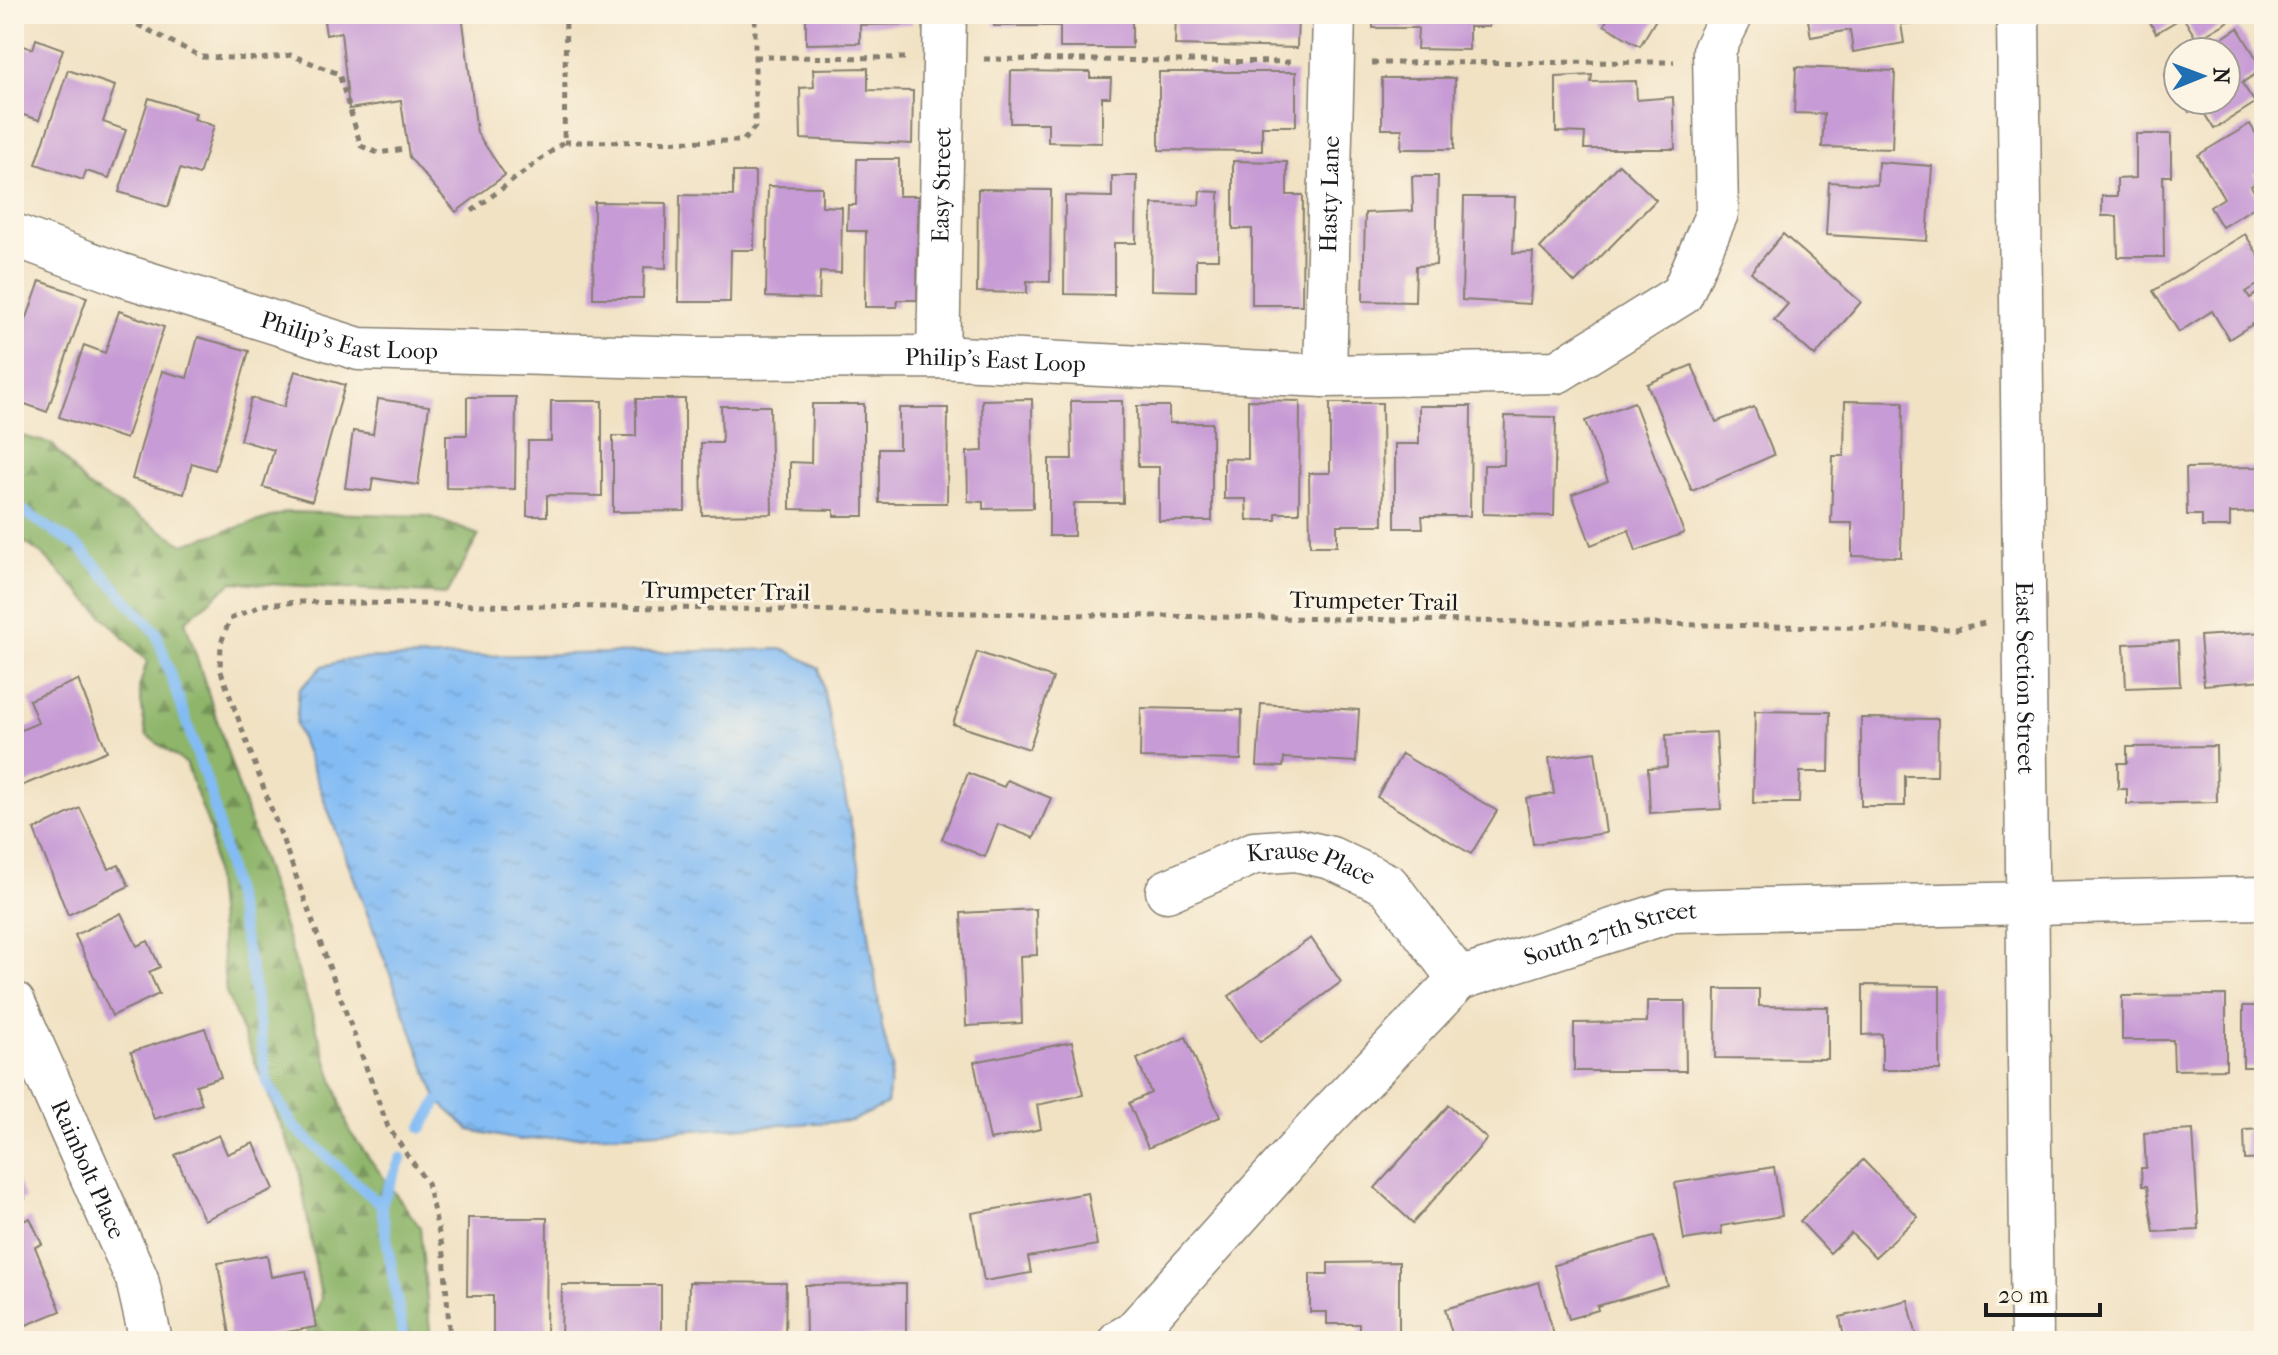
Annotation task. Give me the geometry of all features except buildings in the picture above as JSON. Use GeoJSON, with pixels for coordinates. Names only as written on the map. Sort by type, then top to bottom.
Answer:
{"type":"FeatureCollection","features":[{"type":"Feature","properties":{"kind":"street","name":"Easy Street"},"geometry":{"type":"LineString","coordinates":[[938,357],[945,14]]}},
{"type":"Feature","properties":{"kind":"street","name":"Hasty Lane"},"geometry":{"type":"LineString","coordinates":[[1325,376],[1334,14]]}},
{"type":"Feature","properties":{"kind":"street","name":"Philip's East Loop"},"geometry":{"type":"LineString","coordinates":[[14,235],[119,274],[359,349],[681,358],[938,357],[1325,376],[1557,372],[1682,294],[1717,213],[1714,50],[1732,14]]}},
{"type":"Feature","properties":{"kind":"street","name":"East Section Street"},"geometry":{"type":"LineString","coordinates":[[2018,14],[2027,594],[2032,1341]]}},
{"type":"Feature","properties":{"kind":"street","name":"Krause Place"},"geometry":{"type":"LineString","coordinates":[[1167,891],[1254,853],[1296,850],[1331,858],[1388,885],[1459,979]]}},
{"type":"Feature","properties":{"kind":"street","name":"South 27th Street"},"geometry":{"type":"LineString","coordinates":[[1130,1338],[1324,1120],[1459,979],[1672,911],[2264,898]]}},
{"type":"Feature","properties":{"kind":"street","name":"Rainbolt Place"},"geometry":{"type":"LineString","coordinates":[[14,1003],[137,1279],[151,1341]]}},
{"type":"Feature","properties":{"kind":"path"},"geometry":{"type":"LineString","coordinates":[[116,14],[202,57],[261,59],[291,55],[339,74],[361,146],[378,153],[405,149]]}},
{"type":"Feature","properties":{"kind":"path"},"geometry":{"type":"LineString","coordinates":[[564,142],[566,14]]}},
{"type":"Feature","properties":{"kind":"path"},"geometry":{"type":"LineString","coordinates":[[472,211],[564,142],[743,141],[755,127],[755,14]]}},
{"type":"Feature","properties":{"kind":"path"},"geometry":{"type":"LineString","coordinates":[[755,57],[1333,63],[1714,62]]}},
{"type":"Feature","properties":{"kind":"path","name":"Trumpeter Trail"},"geometry":{"type":"LineString","coordinates":[[450,1341],[444,1254],[427,1183],[388,1127],[220,669],[221,643],[230,619],[263,605],[298,602],[1956,629],[1991,620]]}},
{"type":"Feature","properties":{"kind":"green space"},"geometry":{"type":"Polygon","coordinates":[[[14,434],[52,444],[87,486],[184,544],[288,512],[428,516],[479,535],[447,594],[232,582],[185,621],[350,1132],[420,1227],[431,1341],[304,1341],[321,1298],[299,1169],[226,992],[210,830],[186,764],[146,735],[139,688],[147,661],[43,555],[14,535],[14,434]]]}},
{"type":"Feature","properties":{"kind":"water"},"geometry":{"type":"Polygon","coordinates":[[[785,649],[819,668],[860,869],[882,1027],[892,1067],[887,1104],[852,1121],[518,1140],[470,1130],[438,1101],[296,725],[299,690],[323,666],[351,659],[785,649]]]}},
{"type":"Feature","properties":{"kind":"waterway"},"geometry":{"type":"LineString","coordinates":[[14,505],[80,548],[156,632],[212,797],[252,974],[267,1082],[293,1126],[381,1205],[404,1341]]}},
{"type":"Feature","properties":{"kind":"waterway"},"geometry":{"type":"LineString","coordinates":[[422,1128],[438,1101]]}},
{"type":"Feature","properties":{"kind":"waterway"},"geometry":{"type":"LineString","coordinates":[[381,1205],[401,1158]]}}]}
